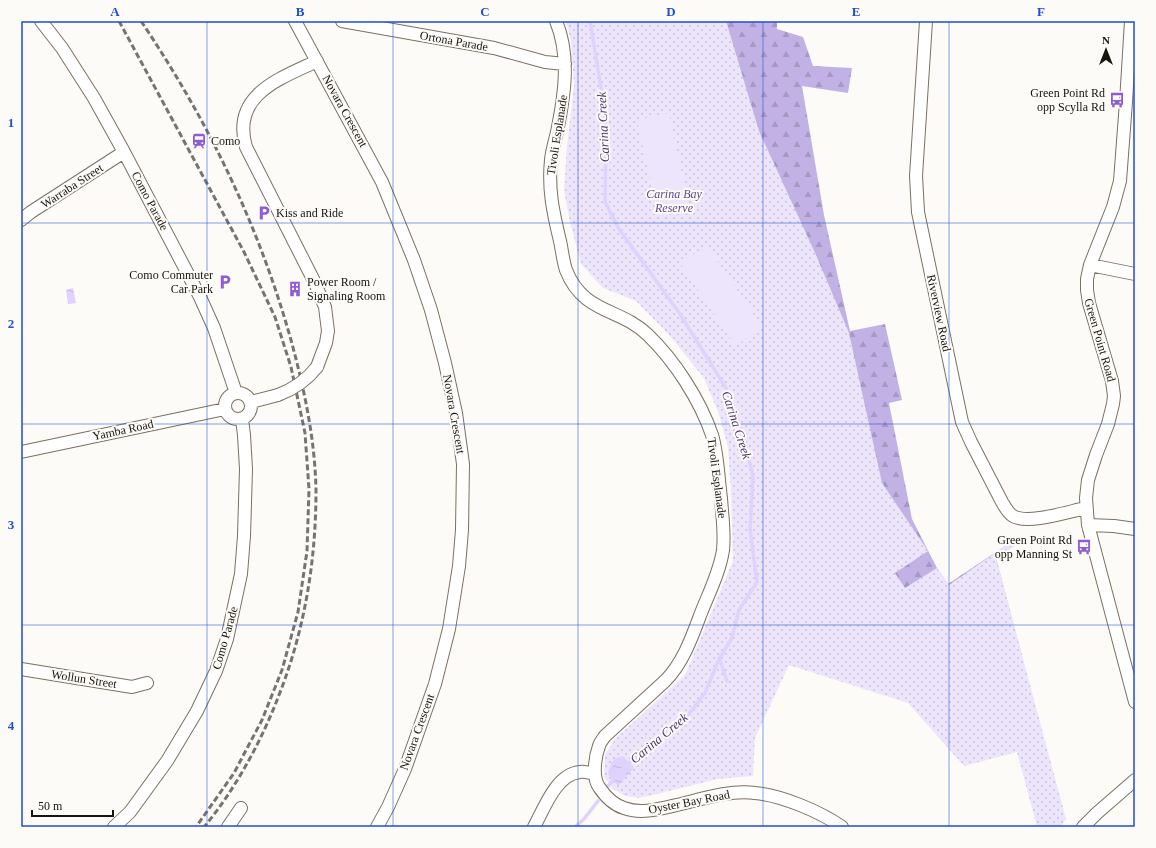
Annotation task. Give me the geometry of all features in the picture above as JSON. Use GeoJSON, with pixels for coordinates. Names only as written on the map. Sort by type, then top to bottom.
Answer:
{"type":"FeatureCollection","features":[{"type":"Feature","properties":{"kind":"street","name":"Como Parade"},"geometry":{"type":"LineString","coordinates":[[41,21],[78,71],[124,152],[207,311],[236,393]]}},
{"type":"Feature","properties":{"kind":"street","name":"Novara Crescent"},"geometry":{"type":"LineString","coordinates":[[294,21],[382,182],[414,260],[431,310],[445,363],[456,413],[463,464],[461,545],[449,629],[435,684],[405,769],[388,807],[377,827]]}},
{"type":"Feature","properties":{"kind":"street","name":"Ortona Parade"},"geometry":{"type":"LineString","coordinates":[[342,21],[494,48],[545,62],[565,64]]}},
{"type":"Feature","properties":{"kind":"street","name":"Tivoli Esplanade"},"geometry":{"type":"LineString","coordinates":[[556,21],[563,44],[565,64],[563,98],[552,157],[550,190],[552,207],[566,270],[582,296],[594,305],[630,322],[646,333],[672,361],[688,386],[702,412],[712,436],[716,456],[724,530],[723,551],[716,575],[694,632],[680,662],[665,681],[605,736],[599,746],[596,758],[595,774]]}},
{"type":"Feature","properties":{"kind":"street","name":"Riverview Road"},"geometry":{"type":"LineString","coordinates":[[926,21],[916,195],[918,212],[962,422],[1002,502],[1013,516],[1022,520],[1032,520],[1086,508]]}},
{"type":"Feature","properties":{"kind":"street","name":"Green Point Road"},"geometry":{"type":"LineString","coordinates":[[1131,21],[1130,103],[1117,194],[1090,265],[1087,279],[1088,297],[1112,381],[1114,396],[1108,424],[1090,472],[1086,508],[1088,525],[1135,702]]}},
{"type":"Feature","properties":{"kind":"street"},"geometry":{"type":"LineString","coordinates":[[251,402],[278,396],[300,385],[317,367],[326,343],[328,331],[325,307],[315,283],[246,148],[242,127],[246,110],[256,95],[271,84],[317,61]]}},
{"type":"Feature","properties":{"kind":"street","name":"Warraba Street"},"geometry":{"type":"LineString","coordinates":[[21,220],[124,152]]}},
{"type":"Feature","properties":{"kind":"street"},"geometry":{"type":"LineString","coordinates":[[1090,265],[1135,274]]}},
{"type":"Feature","properties":{"kind":"street"},"geometry":{"type":"LineString","coordinates":[[236,393],[244,394],[250,398],[251,402],[251,410],[246,417],[242,419],[230,416],[225,409],[226,400],[228,397],[236,393]]}},
{"type":"Feature","properties":{"kind":"street","name":"Yamba Road"},"geometry":{"type":"LineString","coordinates":[[21,452],[225,409]]}},
{"type":"Feature","properties":{"kind":"street","name":"Como Parade"},"geometry":{"type":"LineString","coordinates":[[114,827],[130,812],[171,755],[207,691],[216,671],[226,640],[240,574],[244,536],[246,469],[242,419]]}},
{"type":"Feature","properties":{"kind":"street"},"geometry":{"type":"LineString","coordinates":[[1088,525],[1114,526],[1135,529]]}},
{"type":"Feature","properties":{"kind":"street","name":"Wollun Street"},"geometry":{"type":"LineString","coordinates":[[21,669],[132,687],[147,683]]}},
{"type":"Feature","properties":{"kind":"street"},"geometry":{"type":"LineString","coordinates":[[534,827],[552,792],[565,778],[579,772],[595,774]]}},
{"type":"Feature","properties":{"kind":"street","name":"Oyster Bay Road"},"geometry":{"type":"LineString","coordinates":[[595,774],[597,784],[611,801],[623,808],[632,810],[648,811],[714,796],[756,793],[791,802],[815,812],[842,827]]}},
{"type":"Feature","properties":{"kind":"street"},"geometry":{"type":"LineString","coordinates":[[1083,827],[1135,780]]}},
{"type":"Feature","properties":{"kind":"street"},"geometry":{"type":"LineString","coordinates":[[228,827],[240,808]]}},
{"type":"Feature","properties":{"kind":"green space"},"geometry":{"type":"Polygon","coordinates":[[[566,21],[777,21],[777,29],[803,37],[813,66],[852,68],[848,93],[802,86],[824,215],[850,331],[885,324],[902,400],[889,403],[912,519],[937,568],[948,584],[1011,542],[1014,546],[996,558],[1022,656],[896,603],[566,21]]]}},
{"type":"Feature","properties":{"kind":"green space","name":"Carina Bay Reserve"},"geometry":{"type":"Polygon","coordinates":[[[566,21],[726,21],[759,131],[816,255],[849,333],[882,483],[928,551],[895,573],[905,588],[937,568],[949,585],[1011,542],[1014,546],[996,558],[1066,819],[1060,827],[1037,827],[1017,752],[964,766],[908,703],[789,665],[755,738],[753,776],[718,779],[640,798],[625,796],[613,789],[604,777],[605,755],[615,739],[685,675],[733,561],[731,492],[728,447],[719,414],[704,378],[671,337],[636,301],[603,288],[581,264],[564,191],[567,146],[574,86],[571,41],[566,21]]]}},
{"type":"Feature","properties":{"kind":"green space"},"geometry":{"type":"Polygon","coordinates":[[[669,113],[690,210],[658,217],[637,120],[669,113]]]}},
{"type":"Feature","properties":{"kind":"green space"},"geometry":{"type":"Polygon","coordinates":[[[707,245],[763,328],[735,346],[680,263],[707,245]]]}},
{"type":"Feature","properties":{"kind":"water"},"geometry":{"type":"Polygon","coordinates":[[[73,288],[76,303],[68,304],[66,290],[73,288]]]}},
{"type":"Feature","properties":{"kind":"water"},"geometry":{"type":"Polygon","coordinates":[[[623,756],[634,768],[618,786],[608,774],[612,762],[616,758],[623,756]]]}},
{"type":"Feature","properties":{"kind":"waterway","name":"Carina Creek"},"geometry":{"type":"LineString","coordinates":[[590,21],[604,106],[606,134],[605,202],[619,229],[680,314],[726,388],[743,436],[753,476],[750,529],[757,582],[739,610],[732,638],[719,659],[705,693],[686,718],[668,729],[626,766]]}},
{"type":"Feature","properties":{"kind":"waterway"},"geometry":{"type":"LineString","coordinates":[[720,660],[727,681]]}},
{"type":"Feature","properties":{"kind":"waterway","name":"Carina Creek"},"geometry":{"type":"LineString","coordinates":[[608,786],[615,778]]}},
{"type":"Feature","properties":{"kind":"waterway","name":"Carina Creek"},"geometry":{"type":"LineString","coordinates":[[575,827],[584,819],[598,801]]}},
{"type":"Feature","properties":{"kind":"railway"},"geometry":{"type":"LineString","coordinates":[[119,21],[244,252],[275,317],[291,367],[305,433],[309,489],[307,551],[298,612],[282,670],[262,720],[234,773],[196,827]]}},
{"type":"Feature","properties":{"kind":"railway"},"geometry":{"type":"LineString","coordinates":[[141,21],[188,97],[209,135],[247,214],[278,297],[291,340],[308,414],[314,452],[316,490],[314,542],[307,594],[296,645],[279,695],[256,747],[237,781],[204,827]]}},
{"type":"Feature","properties":{"kind":"place","name":"Green Point Rd opp Scylla Rd"},"geometry":{"type":"Point","coordinates":[1117,100]}},
{"type":"Feature","properties":{"kind":"place","name":"Como"},"geometry":{"type":"Point","coordinates":[199,141]}},
{"type":"Feature","properties":{"kind":"place","name":"Kiss and Ride"},"geometry":{"type":"Point","coordinates":[264,213]}},
{"type":"Feature","properties":{"kind":"place","name":"Como Commuter Car Park"},"geometry":{"type":"Point","coordinates":[225,282]}},
{"type":"Feature","properties":{"kind":"place","name":"Power Room / Signaling Room"},"geometry":{"type":"Point","coordinates":[295,289]}},
{"type":"Feature","properties":{"kind":"place","name":"Green Point Rd opp Manning St"},"geometry":{"type":"Point","coordinates":[1084,547]}}]}
